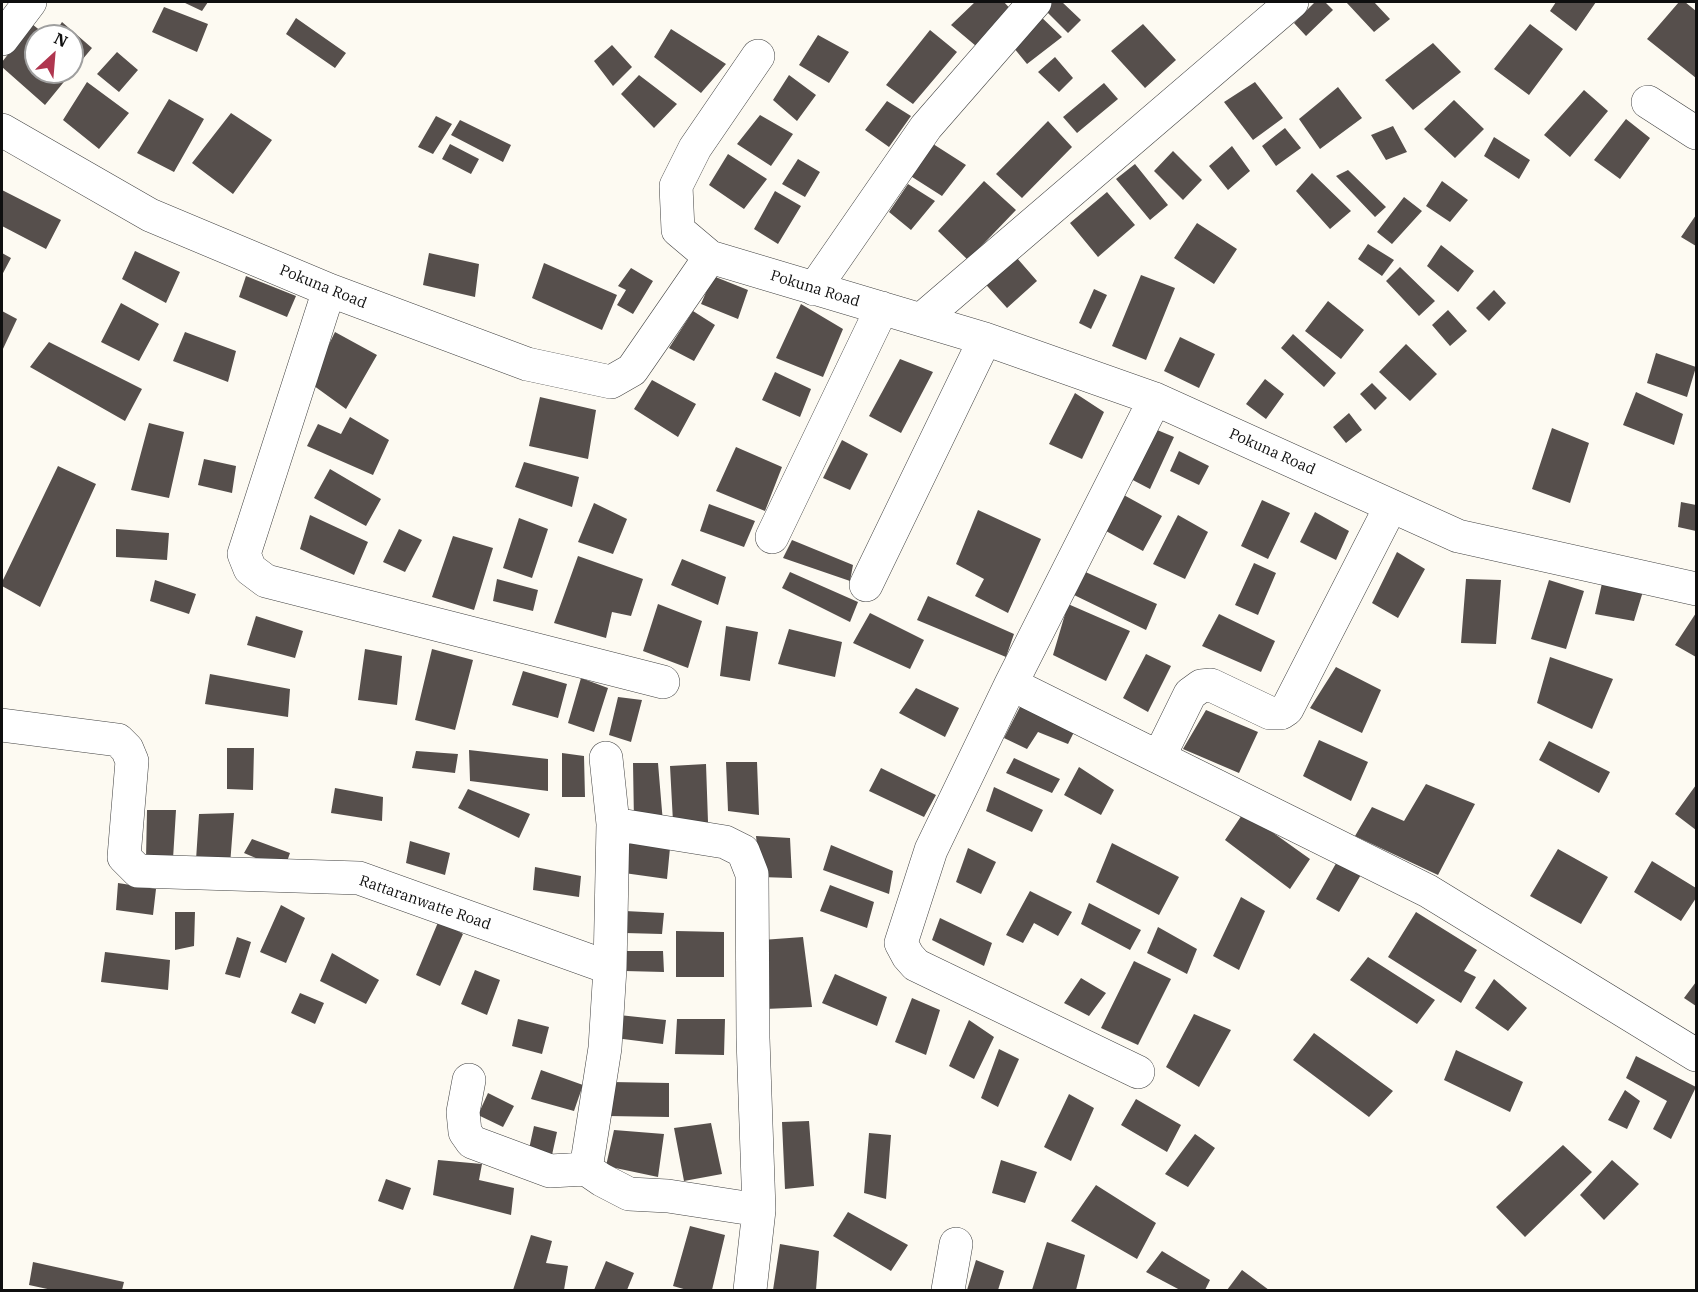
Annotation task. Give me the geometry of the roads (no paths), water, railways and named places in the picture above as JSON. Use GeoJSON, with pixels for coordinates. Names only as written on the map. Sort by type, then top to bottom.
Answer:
{"type":"FeatureCollection","features":[{"type":"Feature","properties":{"kind":"street"},"geometry":{"type":"LineString","coordinates":[[2,39],[30,2]]}},
{"type":"Feature","properties":{"kind":"street"},"geometry":{"type":"LineString","coordinates":[[814,289],[926,127],[1035,2]]}},
{"type":"Feature","properties":{"kind":"street"},"geometry":{"type":"LineString","coordinates":[[922,319],[1292,2]]}},
{"type":"Feature","properties":{"kind":"street"},"geometry":{"type":"LineString","coordinates":[[710,257],[678,230],[676,186],[695,148],[759,56]]}},
{"type":"Feature","properties":{"kind":"street"},"geometry":{"type":"LineString","coordinates":[[1648,102],[1696,133]]}},
{"type":"Feature","properties":{"kind":"street","name":"Pokuna Road"},"geometry":{"type":"LineString","coordinates":[[2,130],[150,215],[328,290],[527,364],[611,382],[632,370],[710,257],[985,339],[1155,399],[1458,537],[1696,590]]}},
{"type":"Feature","properties":{"kind":"street"},"geometry":{"type":"LineString","coordinates":[[328,290],[244,555],[250,569],[266,580],[663,682]]}},
{"type":"Feature","properties":{"kind":"street"},"geometry":{"type":"LineString","coordinates":[[772,537],[882,308]]}},
{"type":"Feature","properties":{"kind":"street"},"geometry":{"type":"LineString","coordinates":[[866,585],[985,339]]}},
{"type":"Feature","properties":{"kind":"street"},"geometry":{"type":"LineString","coordinates":[[1138,1072],[916,965],[901,943],[931,850],[1011,684],[1155,399]]}},
{"type":"Feature","properties":{"kind":"street"},"geometry":{"type":"LineString","coordinates":[[1159,757],[1190,694],[1201,686],[1211,686],[1270,713],[1281,713],[1287,709],[1391,506]]}},
{"type":"Feature","properties":{"kind":"street"},"geometry":{"type":"LineString","coordinates":[[1011,684],[1428,891],[1696,1055]]}},
{"type":"Feature","properties":{"kind":"street","name":"Rattaranwatte Road"},"geometry":{"type":"LineString","coordinates":[[2,725],[118,740],[127,749],[132,761],[124,857],[138,872],[359,878],[610,968]]}},
{"type":"Feature","properties":{"kind":"street"},"geometry":{"type":"LineString","coordinates":[[586,1168],[605,1048],[610,968],[613,824],[606,758]]}},
{"type":"Feature","properties":{"kind":"street"},"geometry":{"type":"LineString","coordinates":[[613,824],[725,842],[743,851],[752,874],[753,1038],[759,1210],[750,1290]]}},
{"type":"Feature","properties":{"kind":"street"},"geometry":{"type":"LineString","coordinates":[[470,1080],[463,1112],[465,1132],[472,1142],[550,1171],[586,1168],[602,1180],[629,1194],[668,1196],[759,1210]]}},
{"type":"Feature","properties":{"kind":"street"},"geometry":{"type":"LineString","coordinates":[[948,1290],[956,1244]]}}]}
